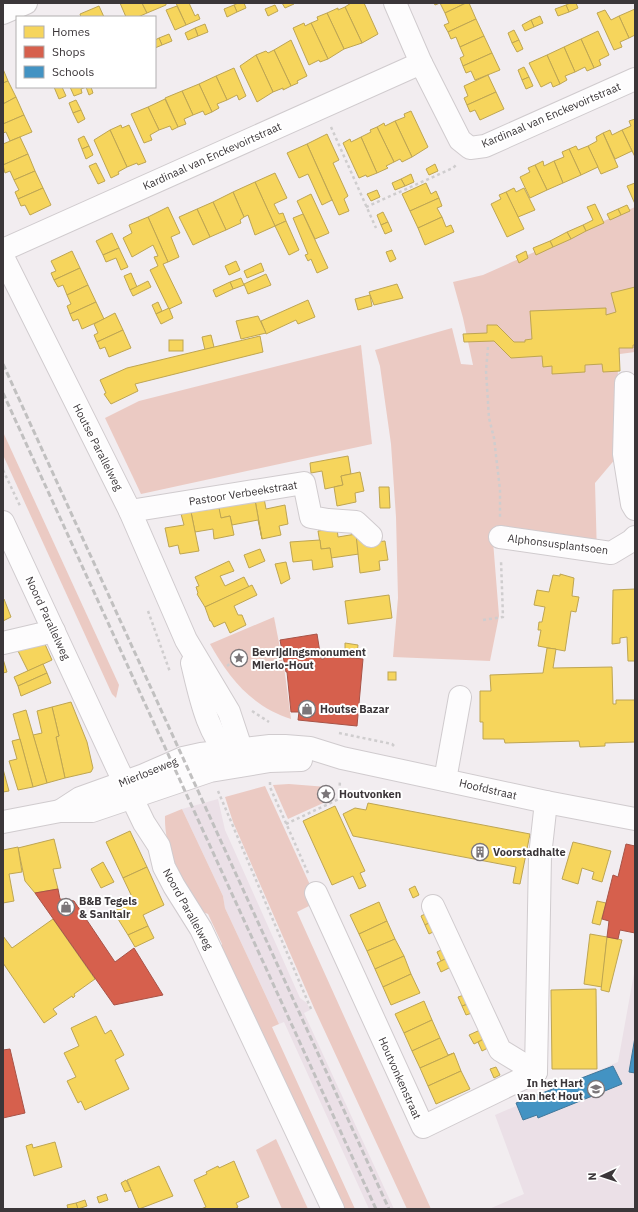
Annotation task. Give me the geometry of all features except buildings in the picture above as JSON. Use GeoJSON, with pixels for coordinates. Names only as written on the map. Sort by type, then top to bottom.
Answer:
{"type":"FeatureCollection","features":[{"type":"Feature","properties":{"kind":"street"},"geometry":{"type":"LineString","coordinates":[[3,13],[26,3]]}},
{"type":"Feature","properties":{"kind":"street","name":"Kardinaal van Enckevoirtstraat"},"geometry":{"type":"LineString","coordinates":[[395,3],[421,63],[460,140],[470,148],[485,146],[635,79]]}},
{"type":"Feature","properties":{"kind":"street","name":"Kardinaal van Enckevoirtstraat"},"geometry":{"type":"LineString","coordinates":[[3,250],[421,63]]}},
{"type":"Feature","properties":{"kind":"street","name":"Houtse Parallelweg"},"geometry":{"type":"LineString","coordinates":[[3,257],[130,510],[186,640],[201,702],[234,755]]}},
{"type":"Feature","properties":{"kind":"street"},"geometry":{"type":"LineString","coordinates":[[626,384],[624,454],[632,504],[635,509]]}},
{"type":"Feature","properties":{"kind":"street","name":"Pastoor Verbeekstraat"},"geometry":{"type":"LineString","coordinates":[[130,510],[304,483],[310,517],[356,522],[371,536]]}},
{"type":"Feature","properties":{"kind":"street","name":"Noord Parallelweg"},"geometry":{"type":"LineString","coordinates":[[3,522],[144,824],[159,846],[164,867],[201,929],[333,1209]]}},
{"type":"Feature","properties":{"kind":"street","name":"Alphonsusplantsoen"},"geometry":{"type":"LineString","coordinates":[[500,537],[611,553],[634,543]]}},
{"type":"Feature","properties":{"kind":"street"},"geometry":{"type":"LineString","coordinates":[[3,643],[54,631]]}},
{"type":"Feature","properties":{"kind":"street"},"geometry":{"type":"LineString","coordinates":[[445,780],[460,696]]}},
{"type":"Feature","properties":{"kind":"street","name":"Mierloseweg"},"geometry":{"type":"LineString","coordinates":[[3,822],[60,811],[92,811],[128,789],[210,771],[234,755]]}},
{"type":"Feature","properties":{"kind":"street","name":"Hoofdstraat"},"geometry":{"type":"LineString","coordinates":[[234,755],[270,761],[341,767],[445,780],[546,802],[635,819]]}},
{"type":"Feature","properties":{"kind":"street"},"geometry":{"type":"LineString","coordinates":[[536,1072],[540,856],[546,802]]}},
{"type":"Feature","properties":{"kind":"street","name":"Houtvonkenstraat"},"geometry":{"type":"LineString","coordinates":[[316,893],[423,1127],[536,1072]]}},
{"type":"Feature","properties":{"kind":"street"},"geometry":{"type":"LineString","coordinates":[[433,906],[500,1050],[536,1072]]}},
{"type":"Feature","properties":{"kind":"path"},"geometry":{"type":"LineString","coordinates":[[322,106],[376,228]]}},
{"type":"Feature","properties":{"kind":"path"},"geometry":{"type":"LineString","coordinates":[[366,207],[453,168],[470,148]]}},
{"type":"Feature","properties":{"kind":"path"},"geometry":{"type":"LineString","coordinates":[[483,620],[503,616],[500,490],[494,438],[489,418],[486,371],[488,347]]}},
{"type":"Feature","properties":{"kind":"path"},"geometry":{"type":"LineString","coordinates":[[286,824],[339,799],[341,767]]}},
{"type":"Feature","properties":{"kind":"path"},"geometry":{"type":"LineString","coordinates":[[272,776],[270,786],[316,893]]}},
{"type":"Feature","properties":{"kind":"path"},"geometry":{"type":"LineString","coordinates":[[217,790],[311,1009]]}},
{"type":"Feature","properties":{"kind":"shaded area"},"geometry":{"type":"Polygon","coordinates":[[[635,207],[635,352],[620,354],[617,357],[622,451],[595,483],[597,555],[493,541],[499,616],[490,661],[393,657],[398,598],[396,517],[391,444],[380,366],[375,350],[452,328],[461,364],[473,365],[463,318],[453,282],[483,275],[635,207]]]}},
{"type":"Feature","properties":{"kind":"shaded area"},"geometry":{"type":"Polygon","coordinates":[[[361,345],[372,444],[141,494],[105,418],[139,401],[361,345]]]}},
{"type":"Feature","properties":{"kind":"shaded area"},"geometry":{"type":"Polygon","coordinates":[[[3,432],[119,685],[116,698],[112,694],[3,455],[3,432]]]}},
{"type":"Feature","properties":{"kind":"shaded area"},"geometry":{"type":"Polygon","coordinates":[[[274,617],[285,674],[291,719],[277,714],[265,707],[243,690],[225,668],[210,644],[274,617]]]}},
{"type":"Feature","properties":{"kind":"shaded area"},"geometry":{"type":"Polygon","coordinates":[[[289,784],[327,787],[332,799],[288,819],[273,785],[289,784]]]}},
{"type":"Feature","properties":{"kind":"shaded area"},"geometry":{"type":"Polygon","coordinates":[[[265,786],[316,898],[311,905],[297,912],[431,1209],[407,1209],[314,1008],[233,822],[225,797],[265,786]]]}},
{"type":"Feature","properties":{"kind":"shaded area"},"geometry":{"type":"Polygon","coordinates":[[[218,799],[225,830],[300,998],[307,1003],[310,1010],[304,1013],[394,1209],[369,1209],[284,1022],[279,1024],[225,908],[223,896],[182,809],[218,799]]]}},
{"type":"Feature","properties":{"kind":"shaded area"},"geometry":{"type":"Polygon","coordinates":[[[182,809],[223,896],[225,908],[279,1024],[272,1027],[355,1209],[340,1209],[220,951],[222,944],[208,914],[200,910],[192,901],[179,878],[167,840],[165,816],[182,809]]]}},
{"type":"Feature","properties":{"kind":"shaded area","name":"In het Hart van het Hout"},"geometry":{"type":"Polygon","coordinates":[[[635,968],[635,1209],[489,1209],[524,1194],[495,1115],[618,1062],[635,968]]]}},
{"type":"Feature","properties":{"kind":"shaded area"},"geometry":{"type":"Polygon","coordinates":[[[276,1139],[308,1209],[282,1209],[256,1150],[276,1139]]]}},
{"type":"Feature","properties":{"kind":"railway"},"geometry":{"type":"LineString","coordinates":[[3,364],[389,1209]]}},
{"type":"Feature","properties":{"kind":"railway"},"geometry":{"type":"LineString","coordinates":[[3,393],[376,1209]]}},
{"type":"Feature","properties":{"kind":"place","name":"Bevrijdingsmonument Mierlo-Hout"},"geometry":{"type":"Point","coordinates":[239,658]}},
{"type":"Feature","properties":{"kind":"place","name":"Houtse Bazar"},"geometry":{"type":"Point","coordinates":[307,709]}},
{"type":"Feature","properties":{"kind":"place","name":"Houtvonken"},"geometry":{"type":"Point","coordinates":[326,794]}},
{"type":"Feature","properties":{"kind":"place","name":"Voorstadhalte"},"geometry":{"type":"Point","coordinates":[480,852]}},
{"type":"Feature","properties":{"kind":"place","name":"B&B Tegels & Sanitair"},"geometry":{"type":"Point","coordinates":[66,907]}},
{"type":"Feature","properties":{"kind":"place","name":"In het Hart van het Hout"},"geometry":{"type":"Point","coordinates":[596,1089]}}]}
